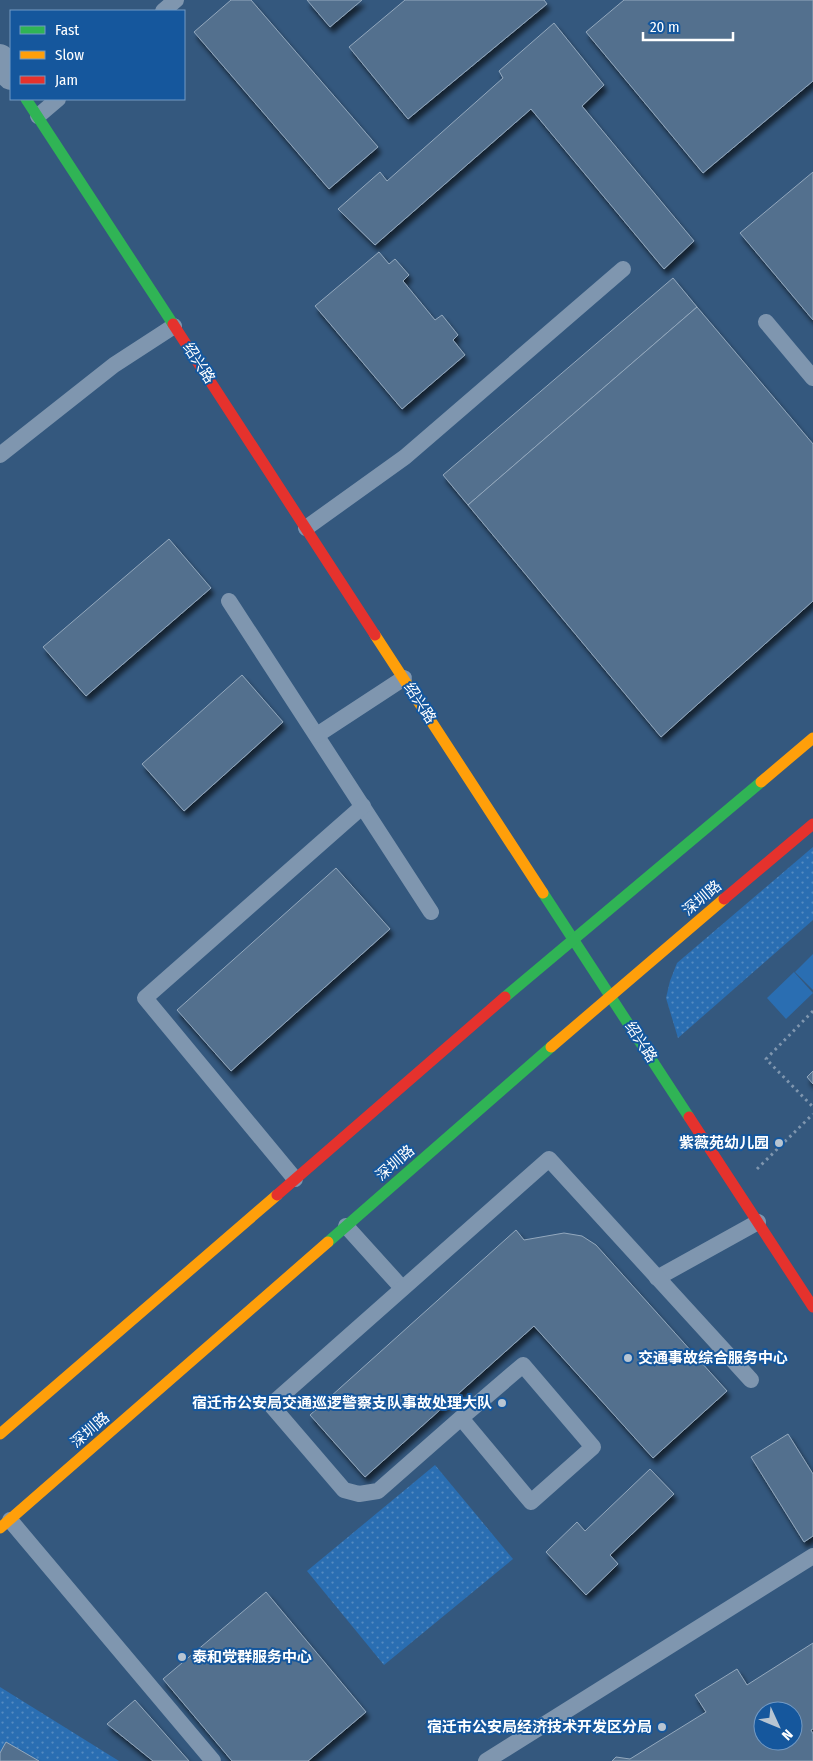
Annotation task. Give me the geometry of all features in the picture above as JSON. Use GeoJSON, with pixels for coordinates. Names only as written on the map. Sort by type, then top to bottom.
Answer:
{"type":"FeatureCollection","features":[{"type":"Feature","properties":{"kind":"street"},"geometry":{"type":"LineString","coordinates":[[0,58],[10,74]]}},
{"type":"Feature","properties":{"kind":"street","name":"绍兴路"},"geometry":{"type":"LineString","coordinates":[[27,100],[813,1307]]}},
{"type":"Feature","properties":{"kind":"street"},"geometry":{"type":"LineString","coordinates":[[0,1434],[574,938],[813,738]]}},
{"type":"Feature","properties":{"kind":"street","name":"深圳路"},"geometry":{"type":"LineString","coordinates":[[5,1524],[611,995],[813,824]]}},
{"type":"Feature","properties":{"kind":"lane"},"geometry":{"type":"LineString","coordinates":[[164,10],[176,0]]}},
{"type":"Feature","properties":{"kind":"lane"},"geometry":{"type":"LineString","coordinates":[[38,116],[57,100]]}},
{"type":"Feature","properties":{"kind":"lane"},"geometry":{"type":"LineString","coordinates":[[306,528],[405,457],[623,269]]}},
{"type":"Feature","properties":{"kind":"lane"},"geometry":{"type":"LineString","coordinates":[[766,322],[813,378]]}},
{"type":"Feature","properties":{"kind":"lane"},"geometry":{"type":"LineString","coordinates":[[0,455],[114,365],[174,326]]}},
{"type":"Feature","properties":{"kind":"lane"},"geometry":{"type":"LineString","coordinates":[[230,601],[431,912]]}},
{"type":"Feature","properties":{"kind":"lane"},"geometry":{"type":"LineString","coordinates":[[317,735],[404,678]]}},
{"type":"Feature","properties":{"kind":"lane"},"geometry":{"type":"LineString","coordinates":[[295,1179],[145,998],[363,806]]}},
{"type":"Feature","properties":{"kind":"lane"},"geometry":{"type":"LineString","coordinates":[[461,1418],[531,1502],[593,1447],[523,1365],[461,1418],[378,1491],[359,1494],[344,1490],[271,1405],[549,1159],[751,1380]]}},
{"type":"Feature","properties":{"kind":"lane"},"geometry":{"type":"LineString","coordinates":[[657,1278],[758,1222]]}},
{"type":"Feature","properties":{"kind":"lane"},"geometry":{"type":"LineString","coordinates":[[346,1226],[402,1288]]}},
{"type":"Feature","properties":{"kind":"lane"},"geometry":{"type":"LineString","coordinates":[[5,1524],[213,1761]]}},
{"type":"Feature","properties":{"kind":"lane"},"geometry":{"type":"LineString","coordinates":[[486,1761],[813,1556]]}},
{"type":"Feature","properties":{"kind":"path"},"geometry":{"type":"LineString","coordinates":[[813,1011],[766,1059],[813,1107]]}},
{"type":"Feature","properties":{"kind":"path"},"geometry":{"type":"LineString","coordinates":[[737,1189],[813,1114]]}},
{"type":"Feature","properties":{"kind":"shaded area"},"geometry":{"type":"Polygon","coordinates":[[[813,847],[813,920],[678,1038],[666,998],[677,963],[813,847]]]}},
{"type":"Feature","properties":{"kind":"shaded area"},"geometry":{"type":"Polygon","coordinates":[[[813,954],[813,990],[795,972],[813,954]]]}},
{"type":"Feature","properties":{"kind":"shaded area"},"geometry":{"type":"Polygon","coordinates":[[[794,972],[813,993],[786,1019],[767,998],[794,972]]]}},
{"type":"Feature","properties":{"kind":"shaded area"},"geometry":{"type":"Polygon","coordinates":[[[435,1465],[513,1559],[384,1665],[307,1571],[435,1465]]]}},
{"type":"Feature","properties":{"kind":"shaded area"},"geometry":{"type":"Polygon","coordinates":[[[0,1687],[119,1761],[0,1761],[0,1687]]]}},
{"type":"Feature","properties":{"kind":"building"},"geometry":{"type":"Polygon","coordinates":[[[231,0],[251,0],[378,147],[329,189],[194,32],[231,0]]]}},
{"type":"Feature","properties":{"kind":"building"},"geometry":{"type":"Polygon","coordinates":[[[307,0],[362,0],[330,27],[307,0]]]}},
{"type":"Feature","properties":{"kind":"building"},"geometry":{"type":"Polygon","coordinates":[[[405,0],[544,0],[547,4],[408,119],[349,47],[405,0]]]}},
{"type":"Feature","properties":{"kind":"building"},"geometry":{"type":"Polygon","coordinates":[[[624,0],[813,0],[813,81],[703,173],[586,32],[624,0]]]}},
{"type":"Feature","properties":{"kind":"building"},"geometry":{"type":"Polygon","coordinates":[[[554,23],[604,85],[582,106],[694,241],[664,269],[531,109],[375,245],[338,209],[380,172],[387,181],[503,78],[499,71],[554,23]]]}},
{"type":"Feature","properties":{"kind":"building"},"geometry":{"type":"Polygon","coordinates":[[[813,172],[813,320],[740,233],[813,172]]]}},
{"type":"Feature","properties":{"kind":"building"},"geometry":{"type":"Polygon","coordinates":[[[379,252],[389,264],[395,259],[409,275],[403,281],[435,320],[442,315],[458,335],[453,340],[465,355],[402,409],[315,306],[379,252]]]}},
{"type":"Feature","properties":{"kind":"building"},"geometry":{"type":"Polygon","coordinates":[[[673,278],[697,307],[468,505],[443,475],[673,278]]]}},
{"type":"Feature","properties":{"kind":"building"},"geometry":{"type":"Polygon","coordinates":[[[697,307],[813,444],[813,601],[661,737],[468,505],[697,307]]]}},
{"type":"Feature","properties":{"kind":"building"},"geometry":{"type":"Polygon","coordinates":[[[169,539],[211,588],[86,696],[43,647],[169,539]]]}},
{"type":"Feature","properties":{"kind":"building"},"geometry":{"type":"Polygon","coordinates":[[[242,675],[283,722],[184,811],[142,764],[242,675]]]}},
{"type":"Feature","properties":{"kind":"building"},"geometry":{"type":"Polygon","coordinates":[[[336,868],[390,929],[231,1071],[177,1010],[336,868]]]}},
{"type":"Feature","properties":{"kind":"building"},"geometry":{"type":"Polygon","coordinates":[[[813,1071],[813,1084],[807,1077],[813,1071]]]}},
{"type":"Feature","properties":{"kind":"building"},"geometry":{"type":"Polygon","coordinates":[[[516,1230],[524,1240],[564,1233],[582,1236],[596,1245],[727,1391],[653,1458],[534,1326],[365,1477],[310,1415],[516,1230]]]}},
{"type":"Feature","properties":{"kind":"building"},"geometry":{"type":"Polygon","coordinates":[[[788,1434],[813,1474],[813,1536],[804,1542],[751,1457],[788,1434]]]}},
{"type":"Feature","properties":{"kind":"building"},"geometry":{"type":"Polygon","coordinates":[[[650,1469],[674,1494],[610,1555],[618,1564],[586,1595],[546,1552],[577,1522],[585,1531],[650,1469]]]}},
{"type":"Feature","properties":{"kind":"building"},"geometry":{"type":"Polygon","coordinates":[[[266,1592],[366,1712],[308,1761],[232,1761],[163,1679],[266,1592]]]}},
{"type":"Feature","properties":{"kind":"building"},"geometry":{"type":"Polygon","coordinates":[[[813,1643],[813,1729],[811,1730],[813,1734],[813,1761],[612,1761],[616,1757],[630,1759],[706,1712],[695,1695],[737,1669],[747,1685],[813,1643]]]}},
{"type":"Feature","properties":{"kind":"building"},"geometry":{"type":"Polygon","coordinates":[[[135,1700],[189,1761],[153,1761],[107,1724],[135,1700]]]}},
{"type":"Feature","properties":{"kind":"building"},"geometry":{"type":"Polygon","coordinates":[[[6,1742],[39,1761],[0,1761],[0,1753],[6,1742]]]}},
{"type":"Feature","properties":{"kind":"traffic: fast"},"geometry":{"type":"LineString","coordinates":[[27,100],[173,324]]}},
{"type":"Feature","properties":{"kind":"traffic: fast"},"geometry":{"type":"LineString","coordinates":[[505,997],[761,782]]}},
{"type":"Feature","properties":{"kind":"traffic: fast"},"geometry":{"type":"LineString","coordinates":[[543,893],[689,1117]]}},
{"type":"Feature","properties":{"kind":"traffic: fast"},"geometry":{"type":"LineString","coordinates":[[328,1242],[551,1047]]}},
{"type":"Feature","properties":{"kind":"traffic: slow"},"geometry":{"type":"LineString","coordinates":[[375,635],[543,893]]}},
{"type":"Feature","properties":{"kind":"traffic: slow"},"geometry":{"type":"LineString","coordinates":[[761,782],[813,738]]}},
{"type":"Feature","properties":{"kind":"traffic: slow"},"geometry":{"type":"LineString","coordinates":[[551,1047],[724,899]]}},
{"type":"Feature","properties":{"kind":"traffic: slow"},"geometry":{"type":"LineString","coordinates":[[0,1434],[277,1195]]}},
{"type":"Feature","properties":{"kind":"traffic: slow"},"geometry":{"type":"LineString","coordinates":[[0,1528],[328,1242]]}},
{"type":"Feature","properties":{"kind":"traffic: jam"},"geometry":{"type":"LineString","coordinates":[[173,324],[375,635]]}},
{"type":"Feature","properties":{"kind":"traffic: jam"},"geometry":{"type":"LineString","coordinates":[[724,899],[813,824]]}},
{"type":"Feature","properties":{"kind":"traffic: jam"},"geometry":{"type":"LineString","coordinates":[[277,1195],[505,997]]}},
{"type":"Feature","properties":{"kind":"traffic: jam"},"geometry":{"type":"LineString","coordinates":[[689,1117],[813,1307]]}},
{"type":"Feature","properties":{"kind":"place","name":"紫薇苑幼儿园"},"geometry":{"type":"Point","coordinates":[779,1143]}},
{"type":"Feature","properties":{"kind":"place","name":"交通事故综合服务中心"},"geometry":{"type":"Point","coordinates":[628,1358]}},
{"type":"Feature","properties":{"kind":"place","name":"宿迁市公安局交通巡逻警察支队事故处理大队"},"geometry":{"type":"Point","coordinates":[502,1403]}},
{"type":"Feature","properties":{"kind":"place","name":"泰和党群服务中心"},"geometry":{"type":"Point","coordinates":[182,1657]}},
{"type":"Feature","properties":{"kind":"place","name":"宿迁市公安局经济技术开发区分局"},"geometry":{"type":"Point","coordinates":[662,1727]}}]}
